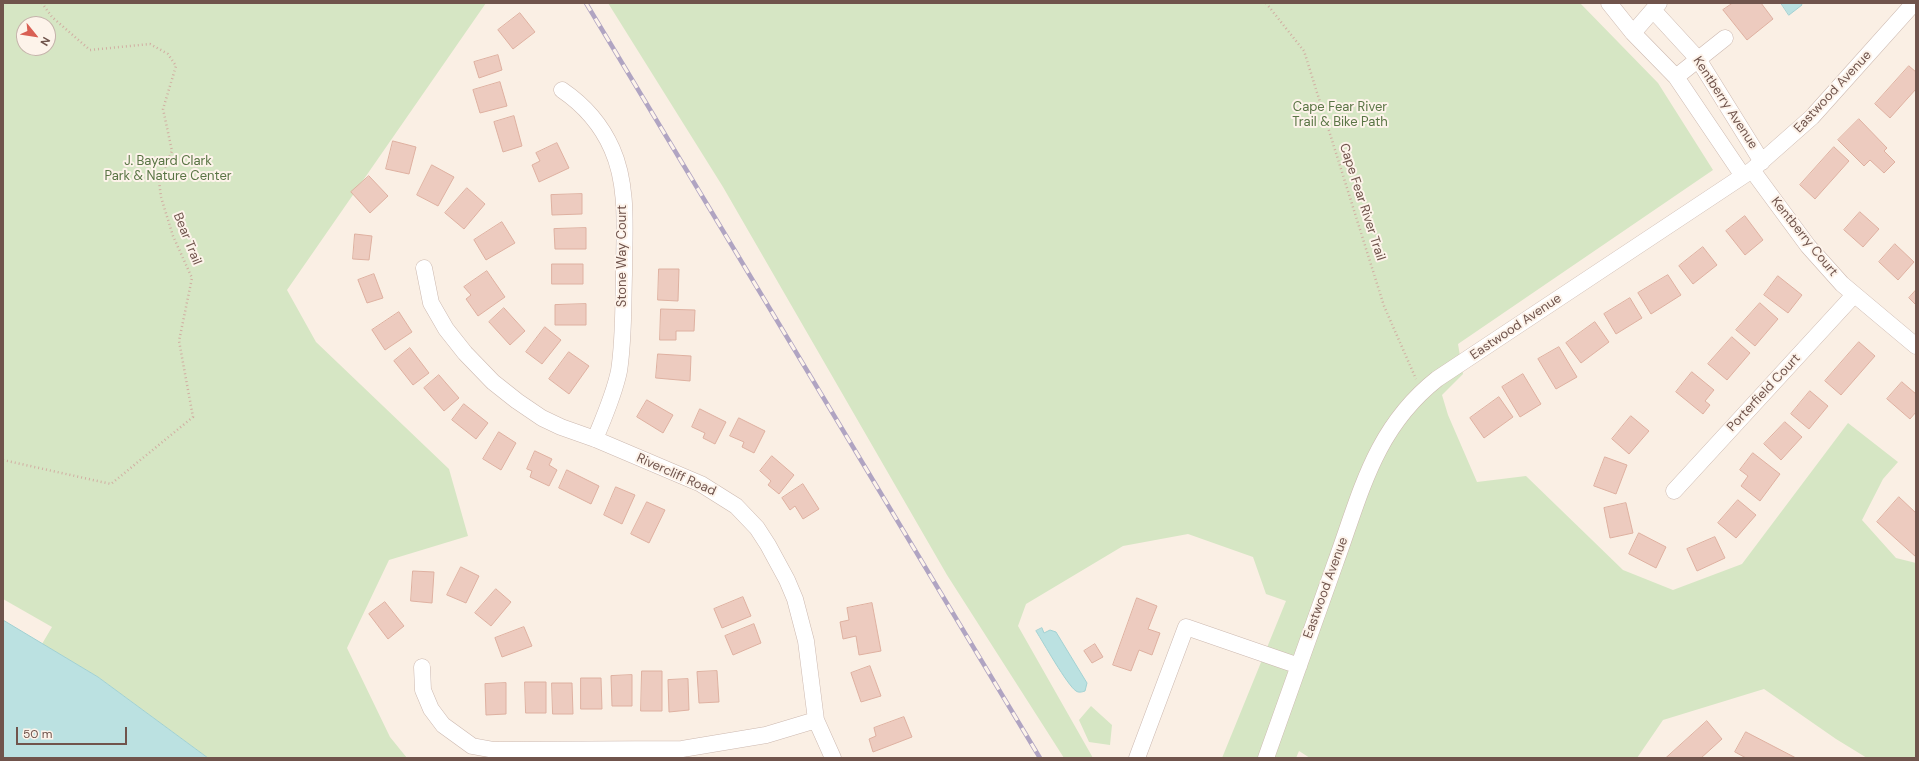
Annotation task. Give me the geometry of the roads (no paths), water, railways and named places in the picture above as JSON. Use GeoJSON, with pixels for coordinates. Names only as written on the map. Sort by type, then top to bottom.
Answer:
{"type":"FeatureCollection","features":[{"type":"Feature","properties":{"kind":"street","name":"Kentberry Avenue"},"geometry":{"type":"LineString","coordinates":[[1609,3],[1633,33],[1676,77],[1752,169]]}},
{"type":"Feature","properties":{"kind":"street","name":"Eastwood Avenue"},"geometry":{"type":"LineString","coordinates":[[1266,758],[1366,476],[1394,422],[1422,392],[1451,370],[1752,169],[1812,117],[1914,3]]}},
{"type":"Feature","properties":{"kind":"street","name":"Kentberry Avenue"},"geometry":{"type":"LineString","coordinates":[[1633,33],[1656,6],[1698,59],[1752,169]]}},
{"type":"Feature","properties":{"kind":"street"},"geometry":{"type":"LineString","coordinates":[[1676,77],[1724,38]]}},
{"type":"Feature","properties":{"kind":"street","name":"Stone Way Court"},"geometry":{"type":"LineString","coordinates":[[562,90],[577,100],[603,131],[619,168],[623,198],[623,342],[614,392],[595,439]]}},
{"type":"Feature","properties":{"kind":"street","name":"Kentberry Court"},"geometry":{"type":"LineString","coordinates":[[1752,169],[1808,246],[1854,295],[1916,346]]}},
{"type":"Feature","properties":{"kind":"street","name":"Rivercliff Road"},"geometry":{"type":"LineString","coordinates":[[424,268],[428,294],[435,313],[465,353],[493,382],[517,402],[542,418],[701,484],[736,506],[757,528],[787,580],[794,599],[806,641],[816,720],[833,758]]}},
{"type":"Feature","properties":{"kind":"street","name":"Porterfield Court"},"geometry":{"type":"LineString","coordinates":[[1674,491],[1854,295]]}},
{"type":"Feature","properties":{"kind":"street"},"geometry":{"type":"LineString","coordinates":[[1137,758],[1186,627],[1299,666]]}},
{"type":"Feature","properties":{"kind":"street"},"geometry":{"type":"LineString","coordinates":[[422,667],[423,690],[431,709],[443,725],[472,746],[494,750],[682,749],[766,735],[816,720]]}},
{"type":"Feature","properties":{"kind":"water"},"geometry":{"type":"Polygon","coordinates":[[[1781,3],[1801,3],[1802,5],[1789,15],[1781,3]]]}},
{"type":"Feature","properties":{"kind":"water"},"geometry":{"type":"Polygon","coordinates":[[[3,620],[98,677],[208,758],[3,758],[3,620]]]}},
{"type":"Feature","properties":{"kind":"water"},"geometry":{"type":"Polygon","coordinates":[[[1042,628],[1044,633],[1050,630],[1056,632],[1087,683],[1085,691],[1076,691],[1067,681],[1036,631],[1042,628]]]}},
{"type":"Feature","properties":{"kind":"railway"},"geometry":{"type":"LineString","coordinates":[[586,3],[1040,758]]}},
{"type":"Feature","properties":{"kind":"park label","name":"Cape Fear River Trail & Bike Path"},"geometry":{"type":"Point","coordinates":[1340,116]}},
{"type":"Feature","properties":{"kind":"park label","name":"J. Bayard Clark Park & Nature Center"},"geometry":{"type":"Point","coordinates":[168,170]}}]}
